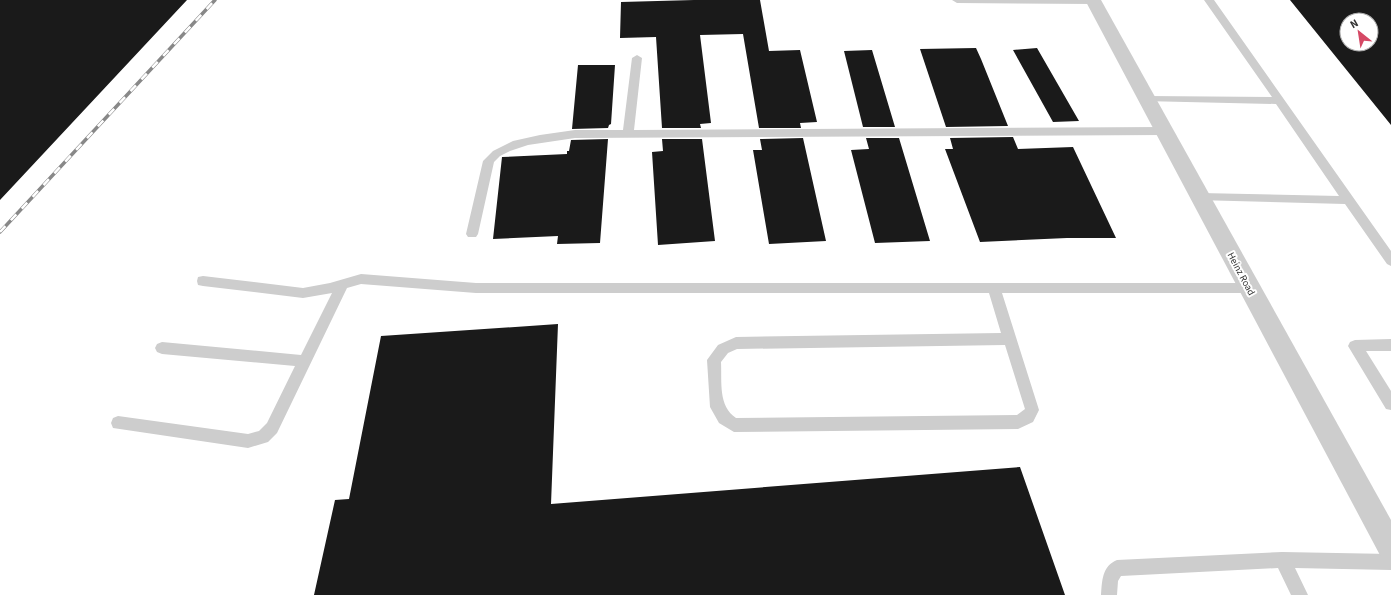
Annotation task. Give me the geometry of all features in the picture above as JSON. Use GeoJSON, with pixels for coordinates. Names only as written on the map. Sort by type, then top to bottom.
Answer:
{"type":"FeatureCollection","features":[{"type":"Feature","properties":{"kind":"street","name":"Heinz Road"},"geometry":{"type":"LineString","coordinates":[[1093,0],[1391,547]]}},
{"type":"Feature","properties":{"kind":"lane"},"geometry":{"type":"LineString","coordinates":[[958,0],[1093,0]]}},
{"type":"Feature","properties":{"kind":"lane"},"geometry":{"type":"LineString","coordinates":[[1209,0],[1391,261]]}},
{"type":"Feature","properties":{"kind":"lane"},"geometry":{"type":"LineString","coordinates":[[628,134],[637,58]]}},
{"type":"Feature","properties":{"kind":"lane"},"geometry":{"type":"LineString","coordinates":[[1147,99],[1278,101]]}},
{"type":"Feature","properties":{"kind":"lane"},"geometry":{"type":"LineString","coordinates":[[472,234],[489,161],[495,153],[506,147],[525,142],[575,134],[1164,131]]}},
{"type":"Feature","properties":{"kind":"lane"},"geometry":{"type":"LineString","coordinates":[[1200,197],[1348,200]]}},
{"type":"Feature","properties":{"kind":"lane"},"geometry":{"type":"LineString","coordinates":[[203,281],[304,293],[342,285],[361,279],[476,288],[1249,288]]}},
{"type":"Feature","properties":{"kind":"lane"},"geometry":{"type":"LineString","coordinates":[[118,423],[248,441],[263,437],[272,428],[342,285]]}},
{"type":"Feature","properties":{"kind":"lane"},"geometry":{"type":"LineString","coordinates":[[994,288],[1032,410],[1028,418],[1018,422],[734,425],[724,418],[717,407],[714,360],[724,349],[736,343],[1010,340]]}},
{"type":"Feature","properties":{"kind":"lane"},"geometry":{"type":"LineString","coordinates":[[1391,345],[1355,346],[1391,404]]}},
{"type":"Feature","properties":{"kind":"lane"},"geometry":{"type":"LineString","coordinates":[[162,348],[305,361]]}},
{"type":"Feature","properties":{"kind":"lane"},"geometry":{"type":"LineString","coordinates":[[1109,595],[1110,578],[1117,568],[1282,560],[1391,562]]}},
{"type":"Feature","properties":{"kind":"lane"},"geometry":{"type":"LineString","coordinates":[[1282,560],[1300,595]]}},
{"type":"Feature","properties":{"kind":"building"},"geometry":{"type":"Polygon","coordinates":[[[0,0],[187,0],[0,200],[0,0]]]}},
{"type":"Feature","properties":{"kind":"building"},"geometry":{"type":"Polygon","coordinates":[[[760,0],[769,51],[800,50],[817,122],[800,123],[801,128],[759,128],[743,34],[700,35],[711,123],[700,124],[701,128],[662,128],[656,37],[620,38],[621,2],[760,0]]]}},
{"type":"Feature","properties":{"kind":"building"},"geometry":{"type":"Polygon","coordinates":[[[1290,0],[1391,0],[1391,125],[1290,0]]]}},
{"type":"Feature","properties":{"kind":"building"},"geometry":{"type":"Polygon","coordinates":[[[976,48],[1008,126],[946,127],[920,49],[976,48]]]}},
{"type":"Feature","properties":{"kind":"building"},"geometry":{"type":"Polygon","coordinates":[[[1037,48],[1079,121],[1053,122],[1013,50],[1037,48]]]}},
{"type":"Feature","properties":{"kind":"building"},"geometry":{"type":"Polygon","coordinates":[[[872,50],[895,127],[863,127],[844,51],[872,50]]]}},
{"type":"Feature","properties":{"kind":"building"},"geometry":{"type":"Polygon","coordinates":[[[578,65],[615,65],[611,124],[608,128],[572,129],[578,65]]]}},
{"type":"Feature","properties":{"kind":"building"},"geometry":{"type":"Polygon","coordinates":[[[1013,137],[1018,149],[1073,147],[1116,238],[1067,238],[980,242],[945,149],[953,149],[950,138],[1013,137]]]}},
{"type":"Feature","properties":{"kind":"building"},"geometry":{"type":"Polygon","coordinates":[[[803,138],[826,241],[769,244],[753,150],[762,150],[760,139],[803,138]]]}},
{"type":"Feature","properties":{"kind":"building"},"geometry":{"type":"Polygon","coordinates":[[[866,138],[899,138],[930,241],[875,243],[851,150],[869,149],[866,138]]]}},
{"type":"Feature","properties":{"kind":"building"},"geometry":{"type":"Polygon","coordinates":[[[608,139],[600,243],[557,244],[558,236],[493,239],[502,157],[567,154],[571,140],[608,139]]]}},
{"type":"Feature","properties":{"kind":"building"},"geometry":{"type":"Polygon","coordinates":[[[662,139],[702,139],[715,241],[658,245],[652,152],[663,151],[662,139]]]}},
{"type":"Feature","properties":{"kind":"building"},"geometry":{"type":"Polygon","coordinates":[[[558,324],[551,504],[1020,467],[1065,595],[314,595],[335,500],[349,499],[381,336],[558,324]]]}},
{"type":"Feature","properties":{"kind":"railway"},"geometry":{"type":"LineString","coordinates":[[0,232],[215,0]]}}]}
